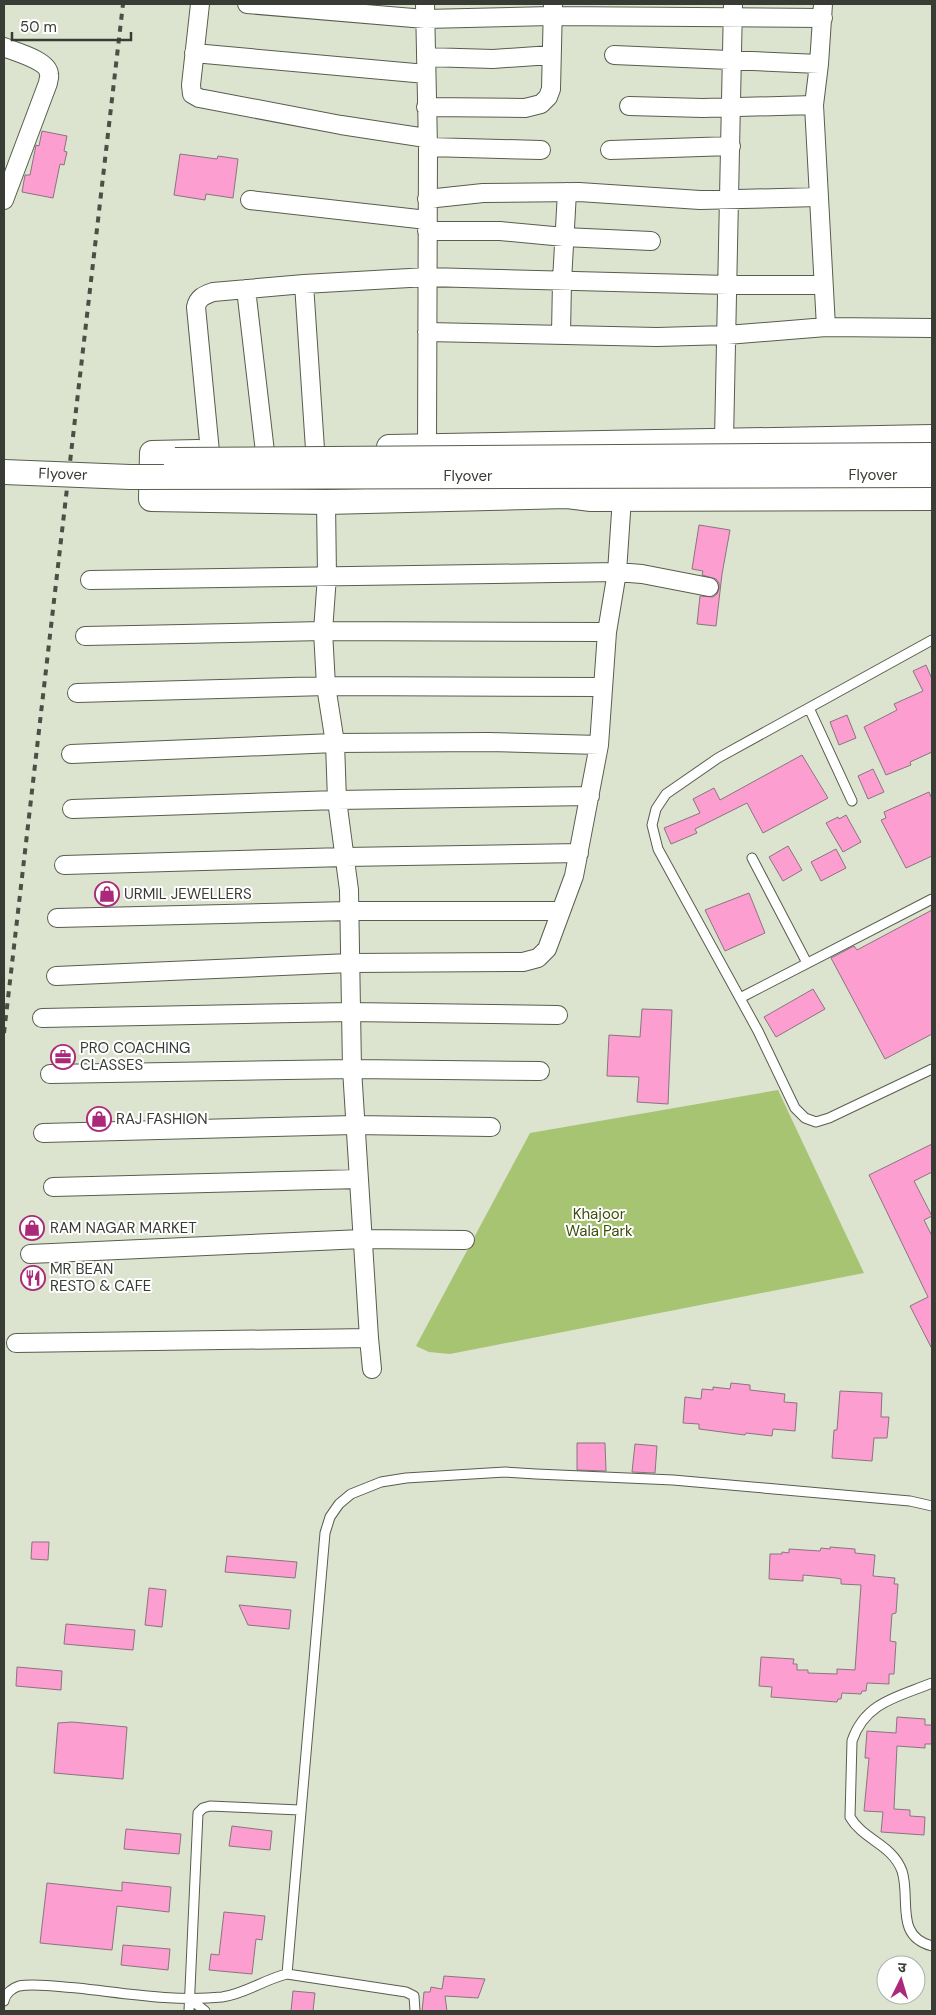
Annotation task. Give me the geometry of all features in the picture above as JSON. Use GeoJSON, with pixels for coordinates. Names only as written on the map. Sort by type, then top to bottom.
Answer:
{"type":"FeatureCollection","features":[{"type":"Feature","properties":{"kind":"street"},"geometry":{"type":"LineString","coordinates":[[200,4],[191,85],[192,94],[199,98],[427,142],[541,150]]}},
{"type":"Feature","properties":{"kind":"street"},"geometry":{"type":"LineString","coordinates":[[247,4],[425,12],[552,10],[823,11],[814,105],[822,285],[826,327]]}},
{"type":"Feature","properties":{"kind":"street"},"geometry":{"type":"LineString","coordinates":[[426,107],[525,108],[542,104],[548,97],[551,89],[552,10]]}},
{"type":"Feature","properties":{"kind":"street"},"geometry":{"type":"LineString","coordinates":[[724,440],[728,200],[732,107],[732,10]]}},
{"type":"Feature","properties":{"kind":"street"},"geometry":{"type":"LineString","coordinates":[[425,12],[427,446]]}},
{"type":"Feature","properties":{"kind":"street"},"geometry":{"type":"LineString","coordinates":[[4,47],[40,62],[46,67],[49,74],[48,83],[4,200]]}},
{"type":"Feature","properties":{"kind":"street"},"geometry":{"type":"LineString","coordinates":[[194,53],[426,66],[551,55]]}},
{"type":"Feature","properties":{"kind":"street"},"geometry":{"type":"LineString","coordinates":[[614,55],[819,64]]}},
{"type":"Feature","properties":{"kind":"street"},"geometry":{"type":"LineString","coordinates":[[628,106],[732,107],[814,105]]}},
{"type":"Feature","properties":{"kind":"street"},"geometry":{"type":"LineString","coordinates":[[610,150],[730,146]]}},
{"type":"Feature","properties":{"kind":"street"},"geometry":{"type":"LineString","coordinates":[[426,199],[484,193],[567,192],[700,200],[818,196]]}},
{"type":"Feature","properties":{"kind":"street"},"geometry":{"type":"LineString","coordinates":[[561,334],[567,192]]}},
{"type":"Feature","properties":{"kind":"street"},"geometry":{"type":"LineString","coordinates":[[250,200],[427,226],[651,242]]}},
{"type":"Feature","properties":{"kind":"street"},"geometry":{"type":"LineString","coordinates":[[210,452],[196,307],[198,301],[203,296],[213,292],[304,284],[427,277],[728,285],[822,285]]}},
{"type":"Feature","properties":{"kind":"street"},"geometry":{"type":"LineString","coordinates":[[304,284],[314,449]]}},
{"type":"Feature","properties":{"kind":"street"},"geometry":{"type":"LineString","coordinates":[[246,289],[265,452]]}},
{"type":"Feature","properties":{"kind":"street"},"geometry":{"type":"LineString","coordinates":[[427,332],[657,337],[727,335],[826,327],[932,328]]}},
{"type":"Feature","properties":{"kind":"street"},"geometry":{"type":"LineString","coordinates":[[932,437],[152,453],[151,499],[326,502],[567,496],[591,499],[932,498]]}},
{"type":"Feature","properties":{"kind":"street"},"geometry":{"type":"LineString","coordinates":[[567,496],[556,483],[541,479],[237,475],[385,466],[539,462],[580,443]]}},
{"type":"Feature","properties":{"kind":"street"},"geometry":{"type":"LineString","coordinates":[[580,443],[591,499]]}},
{"type":"Feature","properties":{"kind":"street","name":"Flyover"},"geometry":{"type":"LineString","coordinates":[[4,457],[141,460],[932,454]]}},
{"type":"Feature","properties":{"kind":"street","name":"Flyover"},"geometry":{"type":"LineString","coordinates":[[4,472],[130,477],[932,475]]}},
{"type":"Feature","properties":{"kind":"street"},"geometry":{"type":"LineString","coordinates":[[56,976],[350,963],[523,962],[538,958],[547,949],[574,876],[600,745],[607,632],[617,572],[622,498]]}},
{"type":"Feature","properties":{"kind":"street"},"geometry":{"type":"LineString","coordinates":[[326,502],[327,576],[323,631],[326,686],[335,743],[338,800],[350,911],[350,1012],[354,1125],[372,1369]]}},
{"type":"Feature","properties":{"kind":"street"},"geometry":{"type":"LineString","coordinates":[[90,580],[617,572],[642,574],[709,587]]}},
{"type":"Feature","properties":{"kind":"street"},"geometry":{"type":"LineString","coordinates":[[85,636],[323,631],[607,632]]}},
{"type":"Feature","properties":{"kind":"street"},"geometry":{"type":"LineString","coordinates":[[77,693],[326,686],[603,687]]}},
{"type":"Feature","properties":{"kind":"street"},"geometry":{"type":"LineString","coordinates":[[71,754],[335,743],[488,742],[600,745]]}},
{"type":"Feature","properties":{"kind":"street"},"geometry":{"type":"LineString","coordinates":[[72,809],[338,800],[590,796]]}},
{"type":"Feature","properties":{"kind":"street"},"geometry":{"type":"LineString","coordinates":[[64,865],[580,853]]}},
{"type":"Feature","properties":{"kind":"street"},"geometry":{"type":"LineString","coordinates":[[57,918],[350,911],[561,911]]}},
{"type":"Feature","properties":{"kind":"street"},"geometry":{"type":"LineString","coordinates":[[42,1018],[350,1012],[558,1014]]}},
{"type":"Feature","properties":{"kind":"street"},"geometry":{"type":"LineString","coordinates":[[50,1074],[352,1069],[540,1071]]}},
{"type":"Feature","properties":{"kind":"street"},"geometry":{"type":"LineString","coordinates":[[43,1133],[354,1125],[491,1127]]}},
{"type":"Feature","properties":{"kind":"street"},"geometry":{"type":"LineString","coordinates":[[52,1187],[359,1180]]}},
{"type":"Feature","properties":{"kind":"street"},"geometry":{"type":"LineString","coordinates":[[30,1254],[362,1238],[465,1240]]}},
{"type":"Feature","properties":{"kind":"street"},"geometry":{"type":"LineString","coordinates":[[16,1343],[369,1338]]}},
{"type":"Feature","properties":{"kind":"lane"},"geometry":{"type":"LineString","coordinates":[[932,640],[718,758],[666,794],[656,808],[652,825],[658,849],[758,1031],[794,1108],[805,1118],[816,1122],[829,1118],[932,1069]]}},
{"type":"Feature","properties":{"kind":"lane"},"geometry":{"type":"LineString","coordinates":[[809,708],[852,801]]}},
{"type":"Feature","properties":{"kind":"lane"},"geometry":{"type":"LineString","coordinates":[[752,858],[808,963]]}},
{"type":"Feature","properties":{"kind":"lane"},"geometry":{"type":"LineString","coordinates":[[740,998],[932,898]]}},
{"type":"Feature","properties":{"kind":"lane"},"geometry":{"type":"LineString","coordinates":[[287,1974],[325,1533],[330,1517],[339,1504],[351,1494],[382,1482],[406,1478],[505,1472],[673,1480],[910,1501],[932,1506]]}},
{"type":"Feature","properties":{"kind":"lane"},"geometry":{"type":"LineString","coordinates":[[932,1683],[880,1704],[867,1713],[856,1729],[852,1740],[850,1817],[854,1824],[888,1850],[896,1860],[902,1872],[907,1924],[911,1934],[932,1946]]}},
{"type":"Feature","properties":{"kind":"lane"},"geometry":{"type":"LineString","coordinates":[[189,2011],[198,1813],[203,1808],[210,1806],[300,1810]]}},
{"type":"Feature","properties":{"kind":"lane"},"geometry":{"type":"LineString","coordinates":[[4,2001],[10,1990],[20,1986],[48,1986],[190,1999],[224,1997],[287,1974],[406,1992],[414,1996],[415,2011]]}},
{"type":"Feature","properties":{"kind":"lane"},"geometry":{"type":"LineString","coordinates":[[190,1999],[205,2011]]}},
{"type":"Feature","properties":{"kind":"green space","name":"Khajoor Wala Park"},"geometry":{"type":"Polygon","coordinates":[[[778,1090],[864,1273],[450,1354],[429,1352],[416,1346],[530,1133],[778,1090]]]}},
{"type":"Feature","properties":{"kind":"building"},"geometry":{"type":"Polygon","coordinates":[[[42,131],[67,136],[64,151],[67,152],[64,165],[60,164],[53,198],[22,192],[25,175],[30,175],[36,145],[39,146],[42,131]]]}},
{"type":"Feature","properties":{"kind":"building"},"geometry":{"type":"Polygon","coordinates":[[[180,154],[217,159],[218,156],[238,159],[233,198],[206,194],[205,200],[174,195],[180,154]]]}},
{"type":"Feature","properties":{"kind":"building"},"geometry":{"type":"Polygon","coordinates":[[[699,525],[730,530],[722,574],[716,626],[697,624],[700,596],[713,597],[719,589],[719,583],[716,579],[702,575],[703,571],[692,569],[699,525]]]}},
{"type":"Feature","properties":{"kind":"building"},"geometry":{"type":"Polygon","coordinates":[[[926,665],[932,679],[932,752],[910,762],[911,765],[886,775],[864,727],[897,710],[894,704],[923,691],[913,671],[926,665]]]}},
{"type":"Feature","properties":{"kind":"building"},"geometry":{"type":"Polygon","coordinates":[[[847,715],[856,738],[839,745],[830,722],[847,715]]]}},
{"type":"Feature","properties":{"kind":"building"},"geometry":{"type":"Polygon","coordinates":[[[802,755],[828,798],[763,833],[747,803],[695,829],[697,833],[671,844],[664,828],[700,813],[693,799],[714,788],[720,800],[802,755]]]}},
{"type":"Feature","properties":{"kind":"building"},"geometry":{"type":"Polygon","coordinates":[[[873,769],[884,792],[868,799],[858,776],[873,769]]]}},
{"type":"Feature","properties":{"kind":"building"},"geometry":{"type":"Polygon","coordinates":[[[929,792],[932,799],[932,856],[906,868],[881,820],[886,818],[884,812],[929,792]]]}},
{"type":"Feature","properties":{"kind":"building"},"geometry":{"type":"Polygon","coordinates":[[[846,815],[861,842],[843,852],[826,823],[846,815]]]}},
{"type":"Feature","properties":{"kind":"building"},"geometry":{"type":"Polygon","coordinates":[[[788,846],[802,870],[783,881],[769,857],[788,846]]]}},
{"type":"Feature","properties":{"kind":"building"},"geometry":{"type":"Polygon","coordinates":[[[836,849],[846,868],[821,881],[811,862],[836,849]]]}},
{"type":"Feature","properties":{"kind":"building"},"geometry":{"type":"Polygon","coordinates":[[[749,893],[765,933],[725,951],[705,910],[749,893]]]}},
{"type":"Feature","properties":{"kind":"building"},"geometry":{"type":"Polygon","coordinates":[[[932,910],[932,1034],[885,1059],[831,958],[854,946],[857,950],[932,910]]]}},
{"type":"Feature","properties":{"kind":"building"},"geometry":{"type":"Polygon","coordinates":[[[813,989],[825,1009],[776,1037],[764,1017],[813,989]]]}},
{"type":"Feature","properties":{"kind":"building"},"geometry":{"type":"Polygon","coordinates":[[[642,1009],[672,1010],[668,1104],[637,1102],[639,1077],[607,1076],[609,1035],[640,1037],[642,1009]]]}},
{"type":"Feature","properties":{"kind":"building"},"geometry":{"type":"Polygon","coordinates":[[[932,1144],[932,1172],[914,1181],[932,1216],[924,1220],[932,1236],[932,1349],[910,1306],[928,1297],[869,1175],[932,1144]]]}},
{"type":"Feature","properties":{"kind":"building"},"geometry":{"type":"Polygon","coordinates":[[[731,1383],[750,1385],[750,1390],[785,1394],[784,1402],[797,1403],[795,1431],[773,1429],[772,1436],[746,1433],[745,1435],[699,1429],[699,1424],[683,1423],[685,1397],[701,1399],[702,1389],[713,1390],[713,1387],[730,1389],[731,1383]]]}},
{"type":"Feature","properties":{"kind":"building"},"geometry":{"type":"Polygon","coordinates":[[[840,1391],[882,1393],[881,1417],[889,1417],[887,1438],[874,1438],[872,1461],[832,1458],[834,1430],[837,1430],[840,1391]]]}},
{"type":"Feature","properties":{"kind":"building"},"geometry":{"type":"Polygon","coordinates":[[[577,1443],[605,1443],[606,1471],[577,1470],[577,1443]]]}},
{"type":"Feature","properties":{"kind":"building"},"geometry":{"type":"Polygon","coordinates":[[[635,1444],[657,1446],[655,1473],[632,1472],[635,1444]]]}},
{"type":"Feature","properties":{"kind":"building"},"geometry":{"type":"Polygon","coordinates":[[[32,1542],[49,1542],[48,1560],[31,1559],[32,1542]]]}},
{"type":"Feature","properties":{"kind":"building"},"geometry":{"type":"Polygon","coordinates":[[[830,1547],[855,1549],[855,1553],[875,1555],[873,1576],[895,1578],[894,1584],[898,1584],[896,1613],[892,1614],[890,1641],[896,1642],[894,1674],[889,1674],[889,1684],[867,1683],[866,1691],[862,1691],[861,1694],[842,1693],[841,1699],[838,1699],[837,1702],[771,1697],[772,1687],[759,1686],[761,1657],[794,1659],[793,1664],[797,1664],[797,1670],[808,1670],[808,1673],[837,1674],[837,1669],[855,1670],[861,1585],[841,1584],[841,1579],[836,1578],[803,1575],[803,1581],[769,1579],[770,1554],[789,1553],[789,1549],[820,1551],[821,1548],[830,1549],[830,1547]]]}},
{"type":"Feature","properties":{"kind":"building"},"geometry":{"type":"Polygon","coordinates":[[[227,1556],[297,1562],[295,1578],[225,1572],[227,1556]]]}},
{"type":"Feature","properties":{"kind":"building"},"geometry":{"type":"Polygon","coordinates":[[[149,1588],[166,1590],[162,1627],[145,1625],[149,1588]]]}},
{"type":"Feature","properties":{"kind":"building"},"geometry":{"type":"Polygon","coordinates":[[[239,1605],[291,1610],[289,1629],[248,1625],[239,1605]]]}},
{"type":"Feature","properties":{"kind":"building"},"geometry":{"type":"Polygon","coordinates":[[[66,1624],[135,1630],[133,1650],[64,1644],[66,1624]]]}},
{"type":"Feature","properties":{"kind":"building"},"geometry":{"type":"Polygon","coordinates":[[[17,1667],[62,1671],[61,1690],[16,1686],[17,1667]]]}},
{"type":"Feature","properties":{"kind":"building"},"geometry":{"type":"Polygon","coordinates":[[[897,1717],[925,1719],[925,1725],[932,1725],[932,1744],[925,1744],[925,1748],[897,1746],[894,1809],[910,1810],[910,1816],[925,1817],[924,1835],[881,1832],[883,1812],[864,1811],[869,1758],[865,1758],[867,1731],[896,1733],[897,1717]]]}},
{"type":"Feature","properties":{"kind":"building"},"geometry":{"type":"Polygon","coordinates":[[[72,1722],[127,1727],[123,1779],[54,1773],[58,1723],[72,1722]]]}},
{"type":"Feature","properties":{"kind":"building"},"geometry":{"type":"Polygon","coordinates":[[[232,1826],[272,1831],[270,1850],[229,1846],[232,1826]]]}},
{"type":"Feature","properties":{"kind":"building"},"geometry":{"type":"Polygon","coordinates":[[[126,1829],[181,1834],[179,1854],[124,1849],[126,1829]]]}},
{"type":"Feature","properties":{"kind":"building"},"geometry":{"type":"Polygon","coordinates":[[[122,1882],[171,1887],[169,1912],[117,1906],[112,1950],[40,1943],[47,1883],[122,1891],[122,1882]]]}},
{"type":"Feature","properties":{"kind":"building"},"geometry":{"type":"Polygon","coordinates":[[[224,1912],[265,1916],[262,1940],[256,1939],[252,1974],[209,1970],[211,1954],[219,1955],[224,1912]]]}},
{"type":"Feature","properties":{"kind":"building"},"geometry":{"type":"Polygon","coordinates":[[[123,1945],[170,1949],[168,1970],[121,1965],[123,1945]]]}},
{"type":"Feature","properties":{"kind":"building"},"geometry":{"type":"Polygon","coordinates":[[[444,1976],[485,1979],[478,1998],[445,1996],[447,2011],[422,2011],[424,1992],[430,1992],[431,1987],[442,1989],[444,1976]]]}},
{"type":"Feature","properties":{"kind":"building"},"geometry":{"type":"Polygon","coordinates":[[[293,1991],[315,1993],[313,2011],[291,2011],[293,1991]]]}},
{"type":"Feature","properties":{"kind":"railway"},"geometry":{"type":"LineString","coordinates":[[4,1033],[123,4]]}},
{"type":"Feature","properties":{"kind":"place","name":"URMIL JEWELLERS"},"geometry":{"type":"Point","coordinates":[107,894]}},
{"type":"Feature","properties":{"kind":"place","name":"PRO COACHING CLASSES"},"geometry":{"type":"Point","coordinates":[63,1057]}},
{"type":"Feature","properties":{"kind":"place","name":"RAJ FASHION"},"geometry":{"type":"Point","coordinates":[99,1119]}},
{"type":"Feature","properties":{"kind":"place","name":"RAM NAGAR MARKET"},"geometry":{"type":"Point","coordinates":[32,1228]}},
{"type":"Feature","properties":{"kind":"place","name":"MR BEAN RESTO & CAFE"},"geometry":{"type":"Point","coordinates":[33,1278]}}]}
